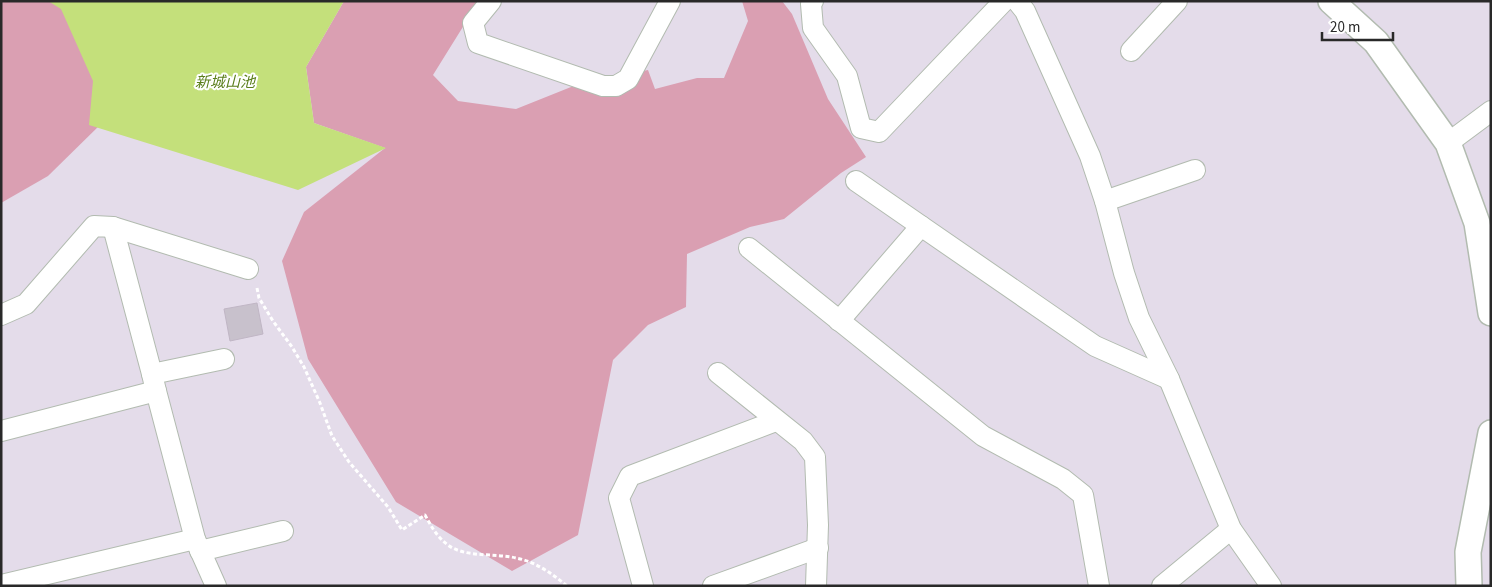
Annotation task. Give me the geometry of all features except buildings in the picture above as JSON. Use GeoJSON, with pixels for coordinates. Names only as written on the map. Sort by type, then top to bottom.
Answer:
{"type":"FeatureCollection","features":[{"type":"Feature","properties":{"kind":"street"},"geometry":{"type":"LineString","coordinates":[[491,1],[473,23],[478,43],[603,86],[616,86],[628,79],[670,1]]}},
{"type":"Feature","properties":{"kind":"street"},"geometry":{"type":"LineString","coordinates":[[813,1],[811,4],[813,28],[847,76],[861,128],[879,132],[1004,1]]}},
{"type":"Feature","properties":{"kind":"street"},"geometry":{"type":"LineString","coordinates":[[1017,1],[1025,11],[1090,156],[1105,201],[1124,273],[1140,318],[1169,379],[1231,529],[1271,586]]}},
{"type":"Feature","properties":{"kind":"street"},"geometry":{"type":"LineString","coordinates":[[1131,51],[1177,1]]}},
{"type":"Feature","properties":{"kind":"street"},"geometry":{"type":"LineString","coordinates":[[1331,1],[1376,42],[1448,143],[1477,223],[1491,313]]}},
{"type":"Feature","properties":{"kind":"street"},"geometry":{"type":"LineString","coordinates":[[1448,143],[1491,111]]}},
{"type":"Feature","properties":{"kind":"street"},"geometry":{"type":"LineString","coordinates":[[1105,201],[1194,170]]}},
{"type":"Feature","properties":{"kind":"street"},"geometry":{"type":"LineString","coordinates":[[856,181],[1095,346],[1169,379]]}},
{"type":"Feature","properties":{"kind":"street"},"geometry":{"type":"LineString","coordinates":[[1,315],[26,304],[94,226],[113,226],[248,269]]}},
{"type":"Feature","properties":{"kind":"street"},"geometry":{"type":"LineString","coordinates":[[113,226],[198,545],[216,586]]}},
{"type":"Feature","properties":{"kind":"street"},"geometry":{"type":"LineString","coordinates":[[839,320],[921,226]]}},
{"type":"Feature","properties":{"kind":"street"},"geometry":{"type":"LineString","coordinates":[[749,248],[983,436],[1063,479],[1083,495],[1098,586]]}},
{"type":"Feature","properties":{"kind":"street"},"geometry":{"type":"LineString","coordinates":[[1,431],[224,359]]}},
{"type":"Feature","properties":{"kind":"street"},"geometry":{"type":"LineString","coordinates":[[718,372],[776,421],[803,440],[814,456],[818,548],[816,586]]}},
{"type":"Feature","properties":{"kind":"street"},"geometry":{"type":"LineString","coordinates":[[643,586],[619,498],[630,476],[776,421]]}},
{"type":"Feature","properties":{"kind":"street"},"geometry":{"type":"LineString","coordinates":[[1469,586],[1468,552],[1491,433]]}},
{"type":"Feature","properties":{"kind":"street"},"geometry":{"type":"LineString","coordinates":[[1162,586],[1231,529]]}},
{"type":"Feature","properties":{"kind":"street"},"geometry":{"type":"LineString","coordinates":[[1,585],[198,545],[283,531]]}},
{"type":"Feature","properties":{"kind":"street"},"geometry":{"type":"LineString","coordinates":[[713,586],[818,548]]}},
{"type":"Feature","properties":{"kind":"path"},"geometry":{"type":"LineString","coordinates":[[248,269],[259,273],[256,285],[259,298],[304,367],[332,436],[349,462],[388,508],[402,530],[425,515],[437,535],[449,546],[471,554],[518,558],[542,568],[567,586]]}},
{"type":"Feature","properties":{"kind":"shaded area"},"geometry":{"type":"Polygon","coordinates":[[[1,1],[67,1],[99,70],[103,122],[48,176],[1,203],[1,1]]]}},
{"type":"Feature","properties":{"kind":"shaded area"},"geometry":{"type":"Polygon","coordinates":[[[344,1],[479,1],[433,75],[458,101],[516,109],[576,85],[648,70],[655,89],[697,78],[724,78],[748,21],[742,1],[782,1],[792,14],[828,99],[866,157],[841,173],[784,219],[750,227],[687,254],[686,307],[648,325],[613,360],[578,535],[512,571],[396,502],[308,359],[282,261],[304,212],[385,148],[314,123],[306,67],[344,1]]]}},
{"type":"Feature","properties":{"kind":"water","name":"新城山池"},"geometry":{"type":"Polygon","coordinates":[[[48,1],[344,1],[306,67],[314,123],[386,148],[298,190],[89,125],[93,81],[61,9],[48,1]]]}}]}
